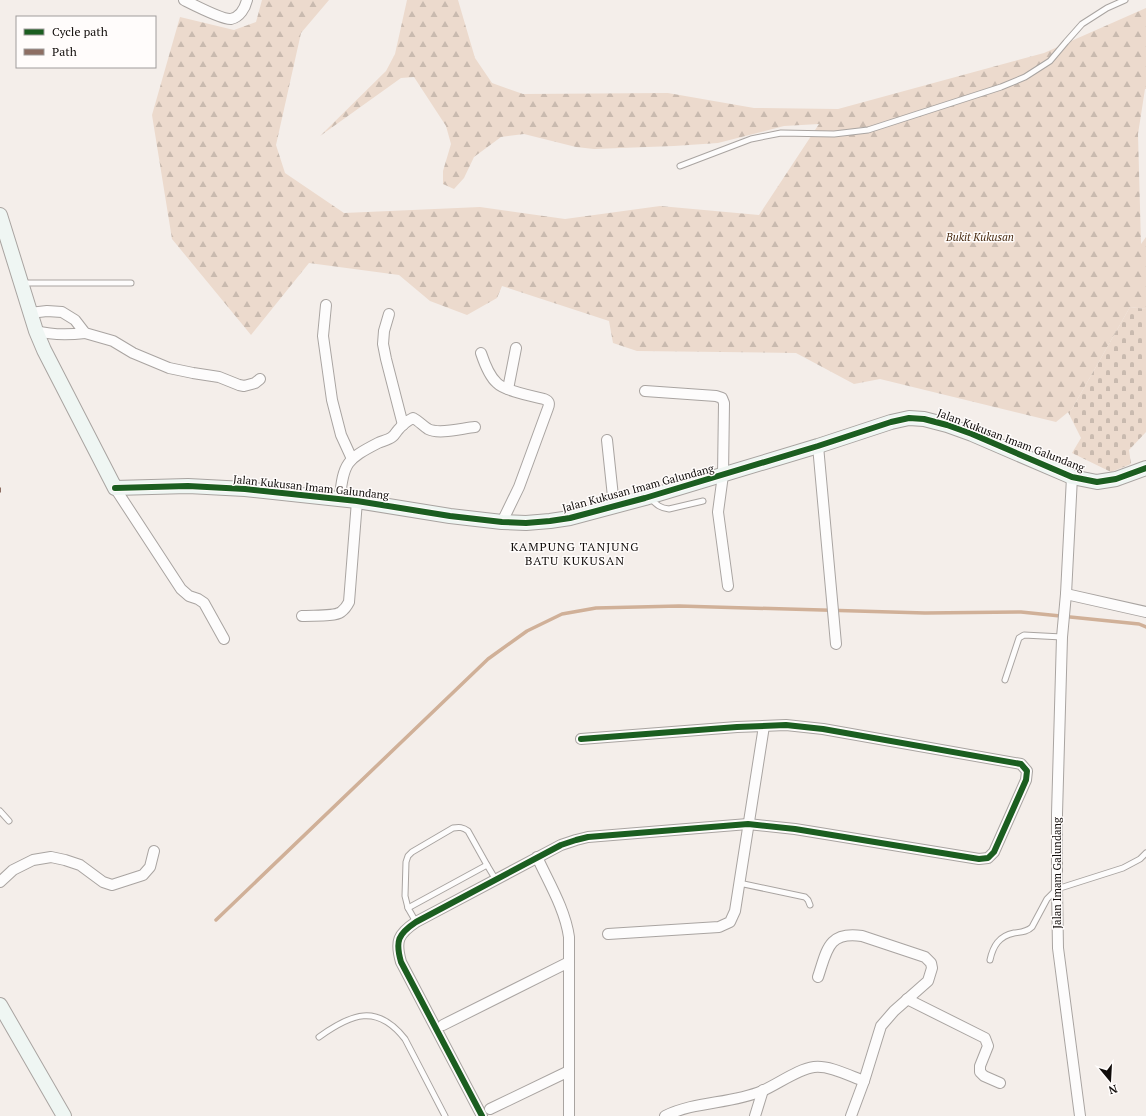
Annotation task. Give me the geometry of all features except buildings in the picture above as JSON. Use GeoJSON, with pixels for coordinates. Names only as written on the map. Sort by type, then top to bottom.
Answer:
{"type":"FeatureCollection","features":[{"type":"Feature","properties":{"kind":"street"},"geometry":{"type":"LineString","coordinates":[[184,0],[222,18],[230,19],[237,16],[243,10],[247,0]]}},
{"type":"Feature","properties":{"kind":"street"},"geometry":{"type":"LineString","coordinates":[[0,215],[30,313],[44,350],[115,488],[181,589],[189,596],[204,603],[224,639]]}},
{"type":"Feature","properties":{"kind":"street"},"geometry":{"type":"LineString","coordinates":[[326,305],[323,336],[332,400],[341,435],[352,459]]}},
{"type":"Feature","properties":{"kind":"street"},"geometry":{"type":"LineString","coordinates":[[30,313],[47,311],[62,312],[75,320],[85,332]]}},
{"type":"Feature","properties":{"kind":"street"},"geometry":{"type":"LineString","coordinates":[[389,314],[384,331],[384,344],[386,359],[402,425]]}},
{"type":"Feature","properties":{"kind":"street"},"geometry":{"type":"LineString","coordinates":[[36,330],[57,335],[85,332],[113,341],[133,353],[175,369],[193,374],[219,377],[239,385],[244,386],[255,383],[260,379]]}},
{"type":"Feature","properties":{"kind":"street"},"geometry":{"type":"LineString","coordinates":[[508,389],[516,348]]}},
{"type":"Feature","properties":{"kind":"street"},"geometry":{"type":"LineString","coordinates":[[480,353],[496,383],[508,389],[548,400],[549,406],[519,488],[502,522]]}},
{"type":"Feature","properties":{"kind":"street"},"geometry":{"type":"LineString","coordinates":[[645,391],[716,396],[722,398],[724,404],[723,475],[718,512],[728,586]]}},
{"type":"Feature","properties":{"kind":"street"},"geometry":{"type":"LineString","coordinates":[[340,498],[341,485],[346,467],[352,459],[360,453],[393,437],[402,425],[413,418],[428,429],[434,431],[475,426]]}},
{"type":"Feature","properties":{"kind":"street","name":"Jalan Kukusan Imam Galundang"},"geometry":{"type":"LineString","coordinates":[[115,488],[188,486],[244,489],[340,498],[450,516],[502,522],[526,523],[550,521],[570,518],[723,475],[891,422],[909,418],[924,418],[972,434],[1072,477],[1097,482],[1116,479],[1146,468]]}},
{"type":"Feature","properties":{"kind":"street"},"geometry":{"type":"LineString","coordinates":[[607,440],[614,506]]}},
{"type":"Feature","properties":{"kind":"street"},"geometry":{"type":"LineString","coordinates":[[818,446],[836,644]]}},
{"type":"Feature","properties":{"kind":"street","name":"Jalan Imam Galundang"},"geometry":{"type":"LineString","coordinates":[[1072,477],[1066,597],[1062,633],[1057,814],[1057,889],[1058,948],[1080,1116]]}},
{"type":"Feature","properties":{"kind":"street"},"geometry":{"type":"LineString","coordinates":[[302,616],[337,614],[342,612],[349,602],[357,501]]}},
{"type":"Feature","properties":{"kind":"street"},"geometry":{"type":"LineString","coordinates":[[1066,597],[1146,612]]}},
{"type":"Feature","properties":{"kind":"street"},"geometry":{"type":"LineString","coordinates":[[482,1116],[401,962],[398,951],[398,940],[405,929],[416,922],[561,845],[588,837],[748,824],[795,829],[979,860],[988,858],[994,852],[1026,780],[1027,772],[1022,764],[823,729],[786,725],[737,727],[581,739]]}},
{"type":"Feature","properties":{"kind":"street"},"geometry":{"type":"LineString","coordinates":[[608,934],[719,927],[730,922],[735,911],[764,726]]}},
{"type":"Feature","properties":{"kind":"street"},"geometry":{"type":"LineString","coordinates":[[0,882],[12,870],[26,863],[33,860],[51,857],[80,865],[103,882],[112,884],[143,875],[150,867],[154,851]]}},
{"type":"Feature","properties":{"kind":"street"},"geometry":{"type":"LineString","coordinates":[[537,857],[564,914],[570,937],[569,1116]]}},
{"type":"Feature","properties":{"kind":"street"},"geometry":{"type":"LineString","coordinates":[[818,977],[828,948],[833,940],[842,936],[862,936],[925,957],[931,963],[932,968],[928,981],[887,1018],[881,1026],[864,1081],[851,1116]]}},
{"type":"Feature","properties":{"kind":"street"},"geometry":{"type":"LineString","coordinates":[[443,1025],[569,962]]}},
{"type":"Feature","properties":{"kind":"street"},"geometry":{"type":"LineString","coordinates":[[907,999],[985,1038],[988,1046],[980,1066],[980,1072],[984,1076],[1000,1083]]}},
{"type":"Feature","properties":{"kind":"street"},"geometry":{"type":"LineString","coordinates":[[0,1005],[64,1116]]}},
{"type":"Feature","properties":{"kind":"street"},"geometry":{"type":"LineString","coordinates":[[665,1116],[677,1110],[751,1095],[804,1070],[814,1067],[827,1068],[864,1081]]}},
{"type":"Feature","properties":{"kind":"street"},"geometry":{"type":"LineString","coordinates":[[490,1109],[569,1071]]}},
{"type":"Feature","properties":{"kind":"street"},"geometry":{"type":"LineString","coordinates":[[755,1116],[764,1090]]}},
{"type":"Feature","properties":{"kind":"lane"},"geometry":{"type":"LineString","coordinates":[[680,166],[751,139],[781,134],[834,134],[868,130],[1001,87],[1025,77],[1050,61],[1082,24],[1107,8],[1125,0]]}},
{"type":"Feature","properties":{"kind":"lane"},"geometry":{"type":"LineString","coordinates":[[21,283],[131,283]]}},
{"type":"Feature","properties":{"kind":"lane"},"geometry":{"type":"LineString","coordinates":[[649,496],[657,506],[664,509],[703,501]]}},
{"type":"Feature","properties":{"kind":"lane"},"geometry":{"type":"LineString","coordinates":[[1005,680],[1021,636],[1062,633]]}},
{"type":"Feature","properties":{"kind":"lane"},"geometry":{"type":"LineString","coordinates":[[0,811],[9,821]]}},
{"type":"Feature","properties":{"kind":"lane"},"geometry":{"type":"LineString","coordinates":[[416,922],[408,908],[405,896],[406,862],[408,856],[412,852],[453,828],[464,828],[468,831],[496,880]]}},
{"type":"Feature","properties":{"kind":"lane"},"geometry":{"type":"LineString","coordinates":[[990,960],[993,948],[1000,940],[1012,934],[1028,930],[1032,927],[1047,899],[1057,889],[1123,868],[1140,859],[1146,853]]}},
{"type":"Feature","properties":{"kind":"lane"},"geometry":{"type":"LineString","coordinates":[[408,908],[488,865]]}},
{"type":"Feature","properties":{"kind":"lane"},"geometry":{"type":"LineString","coordinates":[[739,883],[805,897],[810,905]]}},
{"type":"Feature","properties":{"kind":"lane"},"geometry":{"type":"LineString","coordinates":[[319,1037],[337,1025],[354,1017],[366,1015],[376,1016],[384,1020],[400,1032],[405,1039],[445,1116]]}},
{"type":"Feature","properties":{"kind":"green space","name":"Bukit Kukusan"},"geometry":{"type":"Polygon","coordinates":[[[262,0],[329,0],[301,33],[276,145],[285,173],[344,213],[480,207],[565,219],[660,206],[759,215],[819,124],[784,126],[718,143],[674,146],[594,149],[576,147],[524,134],[501,137],[474,157],[464,178],[454,189],[443,184],[443,171],[451,144],[446,126],[414,77],[401,78],[320,136],[386,71],[395,54],[407,0],[458,0],[475,58],[492,83],[523,94],[668,93],[754,108],[838,109],[1044,53],[1146,8],[1146,89],[1138,134],[1141,244],[1146,237],[1146,309],[1130,307],[1072,409],[1056,422],[880,379],[854,384],[796,353],[637,351],[613,343],[609,321],[502,286],[497,298],[467,315],[430,301],[399,275],[309,263],[251,335],[172,239],[152,115],[180,17],[234,30],[256,22],[262,0]]]}},
{"type":"Feature","properties":{"kind":"green space"},"geometry":{"type":"Polygon","coordinates":[[[1130,307],[1146,309],[1146,432],[1129,450],[1131,464],[1111,472],[1072,453],[1081,438],[1068,412],[1072,409],[1130,307]]]}},
{"type":"Feature","properties":{"kind":"waterway"},"geometry":{"type":"LineString","coordinates":[[216,920],[488,659],[527,631],[562,614],[596,608],[679,606],[925,613],[1021,612],[1139,624],[1146,627]]}},
{"type":"Feature","properties":{"kind":"cycle path"},"geometry":{"type":"LineString","coordinates":[[115,488],[188,486],[245,489],[357,501],[450,516],[502,522],[526,523],[550,521],[570,518],[645,498],[818,446],[891,422],[909,418],[924,419],[972,434],[1072,477],[1097,482],[1116,479],[1146,468]]}},
{"type":"Feature","properties":{"kind":"cycle path"},"geometry":{"type":"LineString","coordinates":[[482,1116],[401,962],[398,943],[405,930],[416,922],[561,845],[588,837],[748,824],[795,829],[979,859],[988,858],[994,852],[1026,780],[1027,771],[1021,764],[823,729],[786,725],[737,727],[581,739]]}},
{"type":"Feature","properties":{"kind":"district","name":"KAMPUNG TANJUNG BATU KUKUSAN"},"geometry":{"type":"Point","coordinates":[575,554]}}]}
